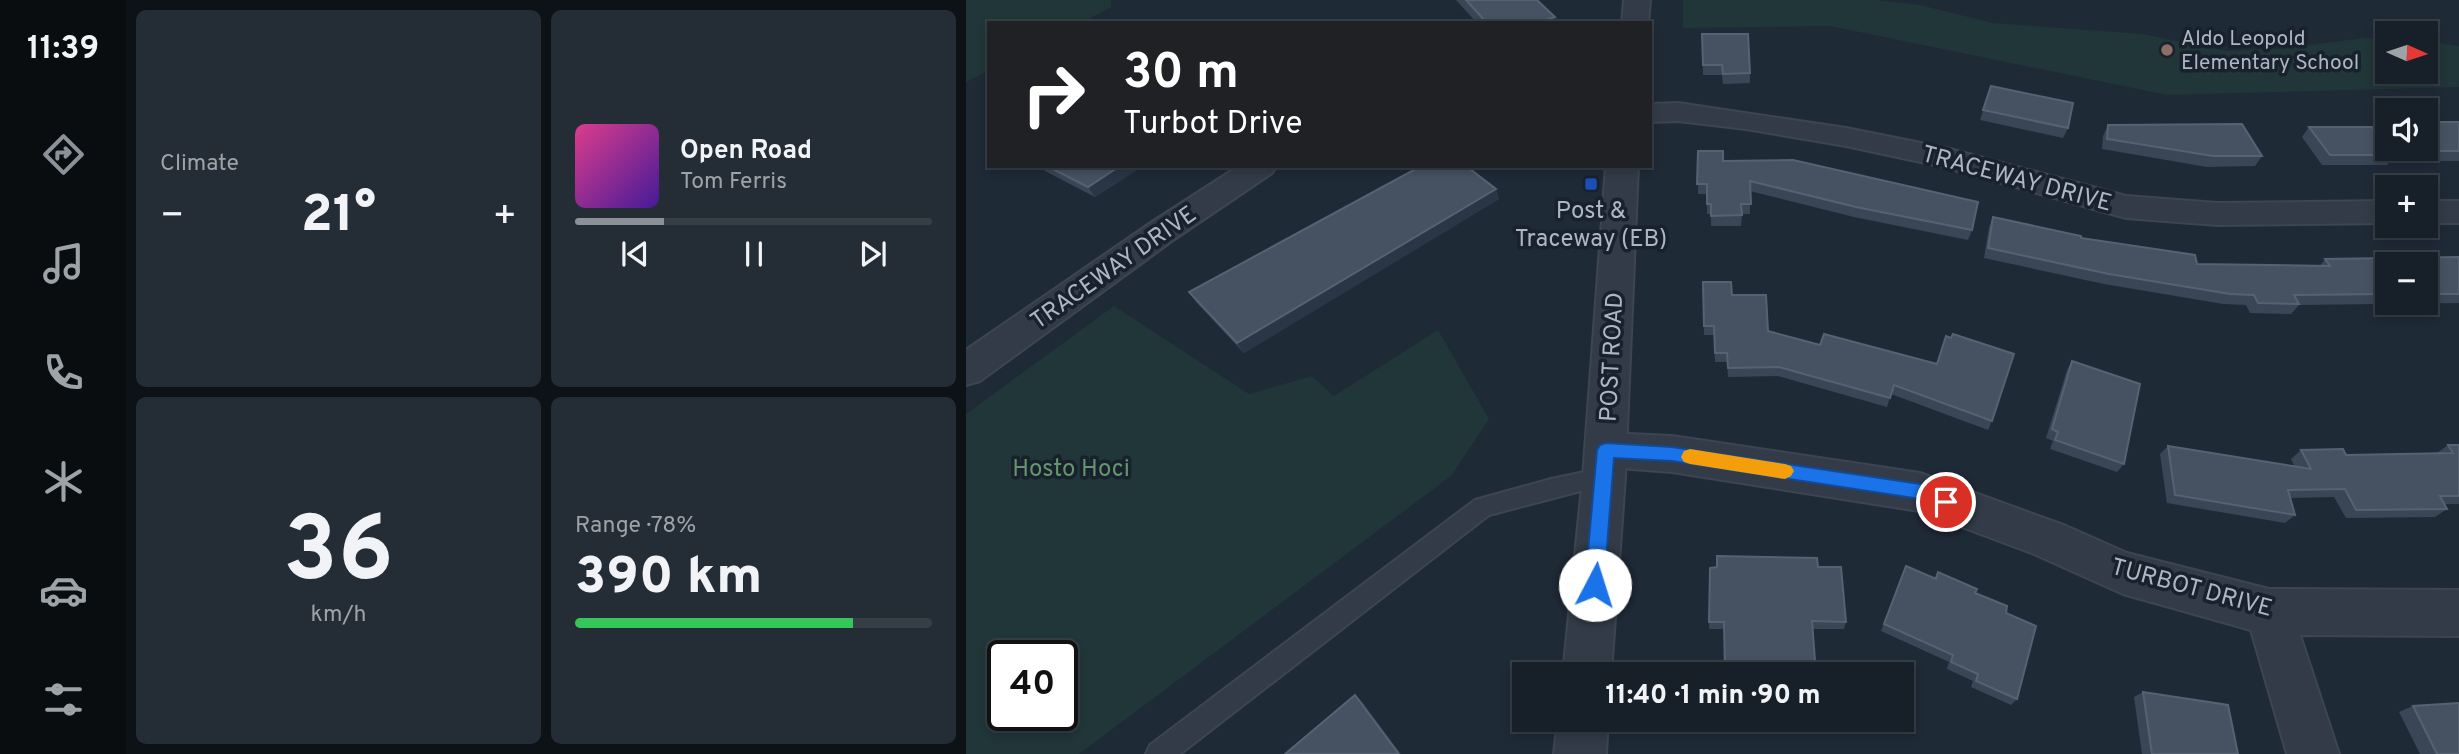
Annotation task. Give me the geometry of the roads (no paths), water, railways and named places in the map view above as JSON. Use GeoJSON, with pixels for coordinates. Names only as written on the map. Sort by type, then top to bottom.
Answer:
{"type":"FeatureCollection","features":[{"type":"Feature","properties":{"kind":"street"},"geometry":{"type":"LineString","coordinates":[[1635,21],[1637,0]]}},
{"type":"Feature","properties":{"kind":"street","name":"TRACEWAY DRIVE"},"geometry":{"type":"LineString","coordinates":[[1652,113],[1678,111],[1846,136],[1946,158],[2126,207],[2217,214],[2375,212]]}},
{"type":"Feature","properties":{"kind":"street","name":"TRACEWAY DRIVE"},"geometry":{"type":"LineString","coordinates":[[966,370],[1164,230],[1258,168]]}},
{"type":"Feature","properties":{"kind":"street","name":"POST ROAD"},"geometry":{"type":"LineString","coordinates":[[1588,662],[1605,464],[1622,168]]}},
{"type":"Feature","properties":{"kind":"street"},"geometry":{"type":"LineString","coordinates":[[2438,212],[2459,212]]}},
{"type":"Feature","properties":{"kind":"street","name":"TURBOT DRIVE"},"geometry":{"type":"LineString","coordinates":[[1605,464],[1672,454],[1920,492],[2050,540],[2123,573],[2269,612],[2459,613]]}},
{"type":"Feature","properties":{"kind":"street"},"geometry":{"type":"LineString","coordinates":[[2269,612],[2313,754]]}},
{"type":"Feature","properties":{"kind":"street"},"geometry":{"type":"LineString","coordinates":[[1580,754],[1582,732]]}},
{"type":"Feature","properties":{"kind":"lane"},"geometry":{"type":"LineString","coordinates":[[1159,754],[1483,508],[1546,489],[1605,464]]}},
{"type":"Feature","properties":{"kind":"place","name":"Aldo Leopold Elementary School"},"geometry":{"type":"Point","coordinates":[2167,50]}},
{"type":"Feature","properties":{"kind":"place","name":"Post & Traceway (EB)"},"geometry":{"type":"Point","coordinates":[1591,184]}},
{"type":"Feature","properties":{"kind":"park label","name":"Hosto Hoci"},"geometry":{"type":"Point","coordinates":[1071,468]}}]}
